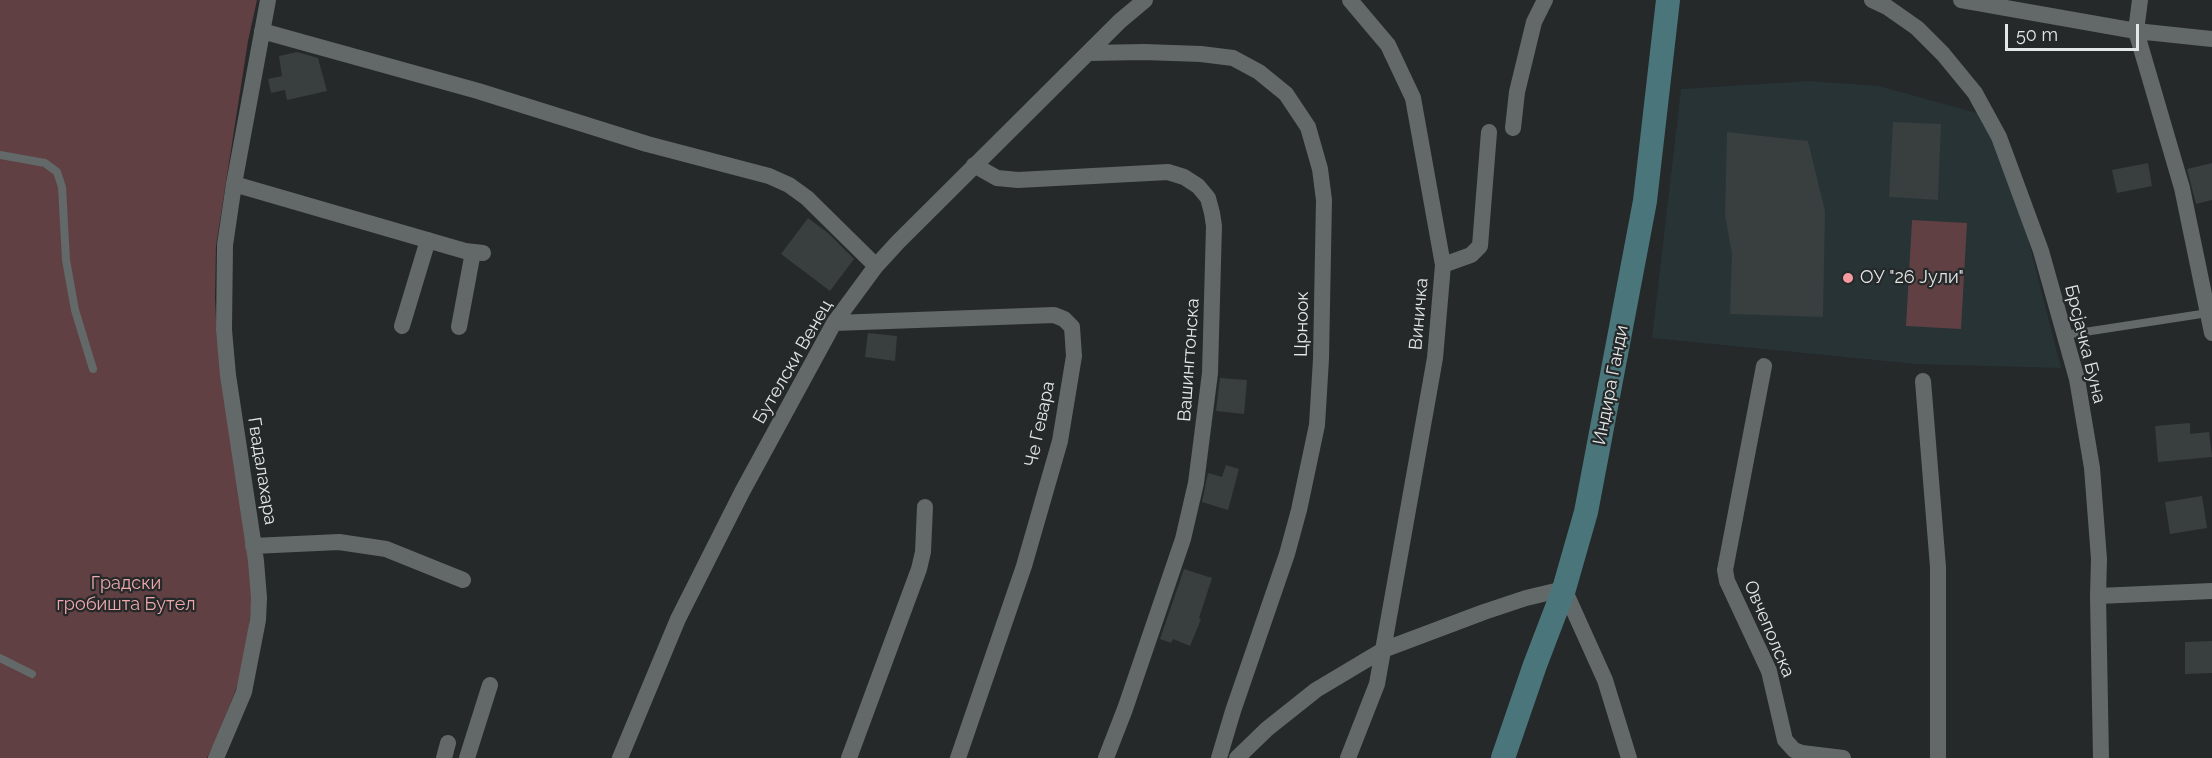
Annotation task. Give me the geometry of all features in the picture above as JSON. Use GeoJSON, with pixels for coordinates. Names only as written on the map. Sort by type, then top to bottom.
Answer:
{"type":"FeatureCollection","features":[{"type":"Feature","properties":{"kind":"street","name":"Гвадалахара"},"geometry":{"type":"LineString","coordinates":[[216,758],[244,692],[256,638],[260,598],[228,375],[224,330],[225,245],[268,0]]}},
{"type":"Feature","properties":{"kind":"street","name":"Бутелски Венец"},"geometry":{"type":"LineString","coordinates":[[620,758],[678,619],[742,492],[834,323],[876,266],[974,165],[1120,21],[1145,0]]}},
{"type":"Feature","properties":{"kind":"street","name":"Виничка"},"geometry":{"type":"LineString","coordinates":[[1348,758],[1377,684],[1435,358],[1443,265],[1413,98],[1388,45],[1350,0]]}},
{"type":"Feature","properties":{"kind":"street"},"geometry":{"type":"LineString","coordinates":[[1513,128],[1517,92],[1532,32],[1545,0]]}},
{"type":"Feature","properties":{"kind":"street","name":"Индира Ганди"},"geometry":{"type":"LineString","coordinates":[[1503,758],[1564,589],[1586,512],[1645,201],[1668,0]]}},
{"type":"Feature","properties":{"kind":"street","name":"Брсјачка Буна"},"geometry":{"type":"LineString","coordinates":[[1872,0],[1887,7],[1917,28],[1975,93],[1999,137],[2041,251],[2077,379],[2092,468],[2099,559],[2101,758]]}},
{"type":"Feature","properties":{"kind":"street"},"geometry":{"type":"LineString","coordinates":[[1961,0],[1985,2],[2136,31],[2212,39]]}},
{"type":"Feature","properties":{"kind":"street"},"geometry":{"type":"LineString","coordinates":[[2140,0],[2136,31],[2182,188],[2212,333]]}},
{"type":"Feature","properties":{"kind":"street"},"geometry":{"type":"LineString","coordinates":[[262,30],[478,91],[647,144],[769,176],[789,185],[807,198],[876,266]]}},
{"type":"Feature","properties":{"kind":"street","name":"Црноок"},"geometry":{"type":"LineString","coordinates":[[1088,53],[1156,52],[1233,58],[1259,72],[1286,94],[1308,127],[1320,169],[1324,200],[1321,359],[1317,425],[1287,554],[1219,758]]}},
{"type":"Feature","properties":{"kind":"street"},"geometry":{"type":"LineString","coordinates":[[1443,265],[1471,255],[1480,246],[1489,132]]}},
{"type":"Feature","properties":{"kind":"street","name":"Вашингтонска"},"geometry":{"type":"LineString","coordinates":[[974,165],[997,178],[1018,180],[1168,172],[1184,177],[1198,186],[1208,198],[1215,226],[1210,373],[1196,483],[1183,539],[1106,758]]}},
{"type":"Feature","properties":{"kind":"street"},"geometry":{"type":"LineString","coordinates":[[234,184],[478,253],[459,327]]}},
{"type":"Feature","properties":{"kind":"street"},"geometry":{"type":"LineString","coordinates":[[402,326],[428,240]]}},
{"type":"Feature","properties":{"kind":"street","name":"Че Гевара"},"geometry":{"type":"LineString","coordinates":[[834,323],[1054,315],[1064,319],[1072,327],[1074,356],[1060,441],[1024,566],[958,758]]}},
{"type":"Feature","properties":{"kind":"street","name":"Овчеполска"},"geometry":{"type":"LineString","coordinates":[[1764,366],[1725,570],[1727,581],[1769,671],[1785,740],[1794,750],[1802,753],[1843,758]]}},
{"type":"Feature","properties":{"kind":"street"},"geometry":{"type":"LineString","coordinates":[[1923,381],[1938,567],[1938,758]]}},
{"type":"Feature","properties":{"kind":"street"},"geometry":{"type":"LineString","coordinates":[[849,758],[919,569],[923,552],[925,507]]}},
{"type":"Feature","properties":{"kind":"street"},"geometry":{"type":"LineString","coordinates":[[254,546],[339,542],[387,549],[463,580]]}},
{"type":"Feature","properties":{"kind":"street"},"geometry":{"type":"LineString","coordinates":[[1237,758],[1267,729],[1316,690],[1383,650],[1494,608],[1564,589],[1605,680],[1629,758]]}},
{"type":"Feature","properties":{"kind":"street"},"geometry":{"type":"LineString","coordinates":[[2098,596],[2212,591]]}},
{"type":"Feature","properties":{"kind":"street"},"geometry":{"type":"LineString","coordinates":[[467,758],[490,685]]}},
{"type":"Feature","properties":{"kind":"lane"},"geometry":{"type":"LineString","coordinates":[[0,155],[45,163],[57,172],[62,188],[66,260],[75,310],[93,369]]}},
{"type":"Feature","properties":{"kind":"lane"},"geometry":{"type":"LineString","coordinates":[[2065,335],[2209,313]]}},
{"type":"Feature","properties":{"kind":"lane"},"geometry":{"type":"LineString","coordinates":[[0,658],[32,674]]}},
{"type":"Feature","properties":{"kind":"shaded area","name":"ОУ \"26 Јули\""},"geometry":{"type":"Polygon","coordinates":[[[1809,81],[1879,86],[1984,115],[2023,219],[2061,368],[1916,364],[1652,338],[1681,89],[1809,81]]]}},
{"type":"Feature","properties":{"kind":"green space","name":"Градски гробишта Бутел"},"geometry":{"type":"Polygon","coordinates":[[[0,0],[257,0],[248,41],[216,246],[215,298],[217,340],[249,545],[252,597],[245,667],[207,758],[0,758],[0,0]]]}},
{"type":"Feature","properties":{"kind":"green space"},"geometry":{"type":"Polygon","coordinates":[[[1912,220],[1967,223],[1961,329],[1906,326],[1912,220]]]}},
{"type":"Feature","properties":{"kind":"building"},"geometry":{"type":"Polygon","coordinates":[[[297,52],[318,58],[327,91],[287,100],[285,90],[271,93],[268,79],[282,76],[279,56],[297,52]]]}},
{"type":"Feature","properties":{"kind":"building"},"geometry":{"type":"Polygon","coordinates":[[[1893,122],[1941,124],[1938,200],[1889,197],[1893,122]]]}},
{"type":"Feature","properties":{"kind":"building"},"geometry":{"type":"Polygon","coordinates":[[[1727,132],[1808,141],[1825,211],[1823,317],[1730,314],[1732,254],[1725,215],[1727,132]]]}},
{"type":"Feature","properties":{"kind":"building"},"geometry":{"type":"Polygon","coordinates":[[[2148,163],[2152,186],[2117,193],[2112,170],[2148,163]]]}},
{"type":"Feature","properties":{"kind":"building"},"geometry":{"type":"Polygon","coordinates":[[[2212,163],[2212,200],[2196,204],[2187,169],[2212,163]]]}},
{"type":"Feature","properties":{"kind":"building"},"geometry":{"type":"Polygon","coordinates":[[[808,218],[828,233],[854,259],[830,291],[781,254],[808,218]]]}},
{"type":"Feature","properties":{"kind":"building"},"geometry":{"type":"Polygon","coordinates":[[[868,333],[897,336],[895,361],[865,357],[868,333]]]}},
{"type":"Feature","properties":{"kind":"building"},"geometry":{"type":"Polygon","coordinates":[[[1220,378],[1247,380],[1244,414],[1216,411],[1220,378]]]}},
{"type":"Feature","properties":{"kind":"building"},"geometry":{"type":"Polygon","coordinates":[[[2190,423],[2190,434],[2209,432],[2212,457],[2158,462],[2155,426],[2190,423]]]}},
{"type":"Feature","properties":{"kind":"building"},"geometry":{"type":"Polygon","coordinates":[[[1226,465],[1239,469],[1228,510],[1202,502],[1208,473],[1222,477],[1226,465]]]}},
{"type":"Feature","properties":{"kind":"building"},"geometry":{"type":"Polygon","coordinates":[[[2202,496],[2207,528],[2170,534],[2165,502],[2202,496]]]}},
{"type":"Feature","properties":{"kind":"building"},"geometry":{"type":"Polygon","coordinates":[[[1184,569],[1212,578],[1199,618],[1201,619],[1190,646],[1173,639],[1171,643],[1160,639],[1184,569]]]}},
{"type":"Feature","properties":{"kind":"building"},"geometry":{"type":"Polygon","coordinates":[[[2212,641],[2212,673],[2185,674],[2185,642],[2212,641]]]}},
{"type":"Feature","properties":{"kind":"place","name":"ОУ \"26 Јули\""},"geometry":{"type":"Point","coordinates":[1848,278]}}]}
